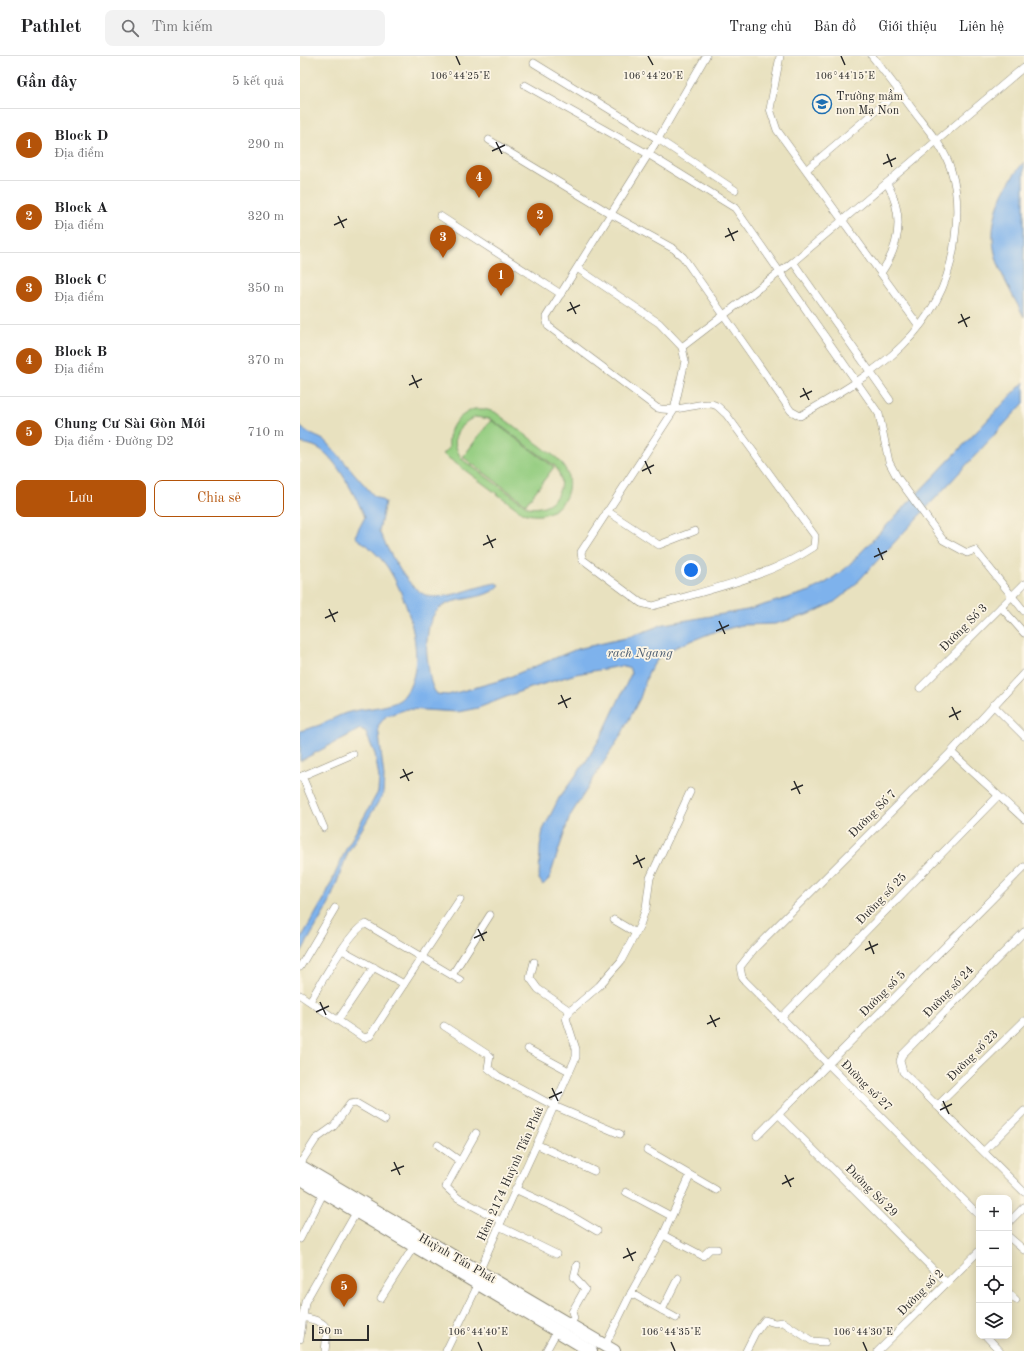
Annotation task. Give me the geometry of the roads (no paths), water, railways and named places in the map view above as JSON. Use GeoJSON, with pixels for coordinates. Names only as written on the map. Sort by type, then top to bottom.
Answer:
{"type":"FeatureCollection","features":[{"type":"Feature","properties":{"kind":"main road","name":"Huỳnh Tấn Phát"},"geometry":{"type":"LineString","coordinates":[[300,1165],[610,1349]]}},
{"type":"Feature","properties":{"kind":"main road","name":"Huỳnh Tấn Phát"},"geometry":{"type":"LineString","coordinates":[[300,1178],[591,1351]]}},
{"type":"Feature","properties":{"kind":"street"},"geometry":{"type":"LineString","coordinates":[[577,268],[659,322],[682,347],[685,361],[674,410],[581,552],[581,556],[584,560],[641,603],[647,606],[653,606],[776,568],[796,559],[814,547],[815,536],[726,414],[716,406],[706,404],[674,410],[662,409],[654,406],[548,326],[546,317],[658,139],[706,56]]}},
{"type":"Feature","properties":{"kind":"street"},"geometry":{"type":"LineString","coordinates":[[780,56],[770,109],[777,130],[807,169],[919,326]]}},
{"type":"Feature","properties":{"kind":"street"},"geometry":{"type":"LineString","coordinates":[[489,140],[611,214],[674,248],[683,257],[795,414],[800,416],[858,382],[900,349],[934,307],[943,290],[954,247],[957,210],[951,170],[937,141],[872,56]]}},
{"type":"Feature","properties":{"kind":"street"},"geometry":{"type":"LineString","coordinates":[[534,63],[658,139],[735,190]]}},
{"type":"Feature","properties":{"kind":"street"},"geometry":{"type":"LineString","coordinates":[[682,347],[780,273],[1024,67]]}},
{"type":"Feature","properties":{"kind":"street"},"geometry":{"type":"LineString","coordinates":[[525,85],[648,154],[735,208],[879,414],[889,462],[897,477],[943,540],[967,553],[975,550],[1024,611]]}},
{"type":"Feature","properties":{"kind":"street"},"geometry":{"type":"LineString","coordinates":[[807,169],[899,90]]}},
{"type":"Feature","properties":{"kind":"street"},"geometry":{"type":"LineString","coordinates":[[881,273],[894,250],[898,233],[896,200],[887,183]]}},
{"type":"Feature","properties":{"kind":"street"},"geometry":{"type":"LineString","coordinates":[[440,216],[561,294]]}},
{"type":"Feature","properties":{"kind":"street"},"geometry":{"type":"LineString","coordinates":[[793,262],[890,400]]}},
{"type":"Feature","properties":{"kind":"street"},"geometry":{"type":"LineString","coordinates":[[607,511],[659,545],[695,531]]}},
{"type":"Feature","properties":{"kind":"street","name":"Đường Số 3"},"geometry":{"type":"LineString","coordinates":[[920,688],[1024,584]]}},
{"type":"Feature","properties":{"kind":"street"},"geometry":{"type":"LineString","coordinates":[[1002,606],[1024,633]]}},
{"type":"Feature","properties":{"kind":"street","name":"Đường Số 7"},"geometry":{"type":"LineString","coordinates":[[740,971],[741,964],[754,949],[951,752],[1024,673]]}},
{"type":"Feature","properties":{"kind":"street"},"geometry":{"type":"LineString","coordinates":[[993,706],[1024,736]]}},
{"type":"Feature","properties":{"kind":"street"},"geometry":{"type":"LineString","coordinates":[[951,752],[1024,819]]}},
{"type":"Feature","properties":{"kind":"street"},"geometry":{"type":"LineString","coordinates":[[324,828],[301,776],[353,754]]}},
{"type":"Feature","properties":{"kind":"street"},"geometry":{"type":"LineString","coordinates":[[534,962],[530,978],[534,985],[570,1011],[614,970],[636,932],[646,908],[650,878],[690,792]]}},
{"type":"Feature","properties":{"kind":"street","name":"Đường số 25"},"geometry":{"type":"LineString","coordinates":[[781,1018],[998,796]]}},
{"type":"Feature","properties":{"kind":"street","name":"Đường số 5"},"geometry":{"type":"LineString","coordinates":[[758,1136],[1024,867]]}},
{"type":"Feature","properties":{"kind":"street"},"geometry":{"type":"LineString","coordinates":[[300,995],[364,1038],[368,1038],[460,899]]}},
{"type":"Feature","properties":{"kind":"street"},"geometry":{"type":"LineString","coordinates":[[300,967],[335,908]]}},
{"type":"Feature","properties":{"kind":"street"},"geometry":{"type":"LineString","coordinates":[[452,975],[490,915]]}},
{"type":"Feature","properties":{"kind":"street"},"geometry":{"type":"LineString","coordinates":[[614,920],[636,932]]}},
{"type":"Feature","properties":{"kind":"street"},"geometry":{"type":"LineString","coordinates":[[310,1001],[342,950],[359,928],[366,924],[460,980]]}},
{"type":"Feature","properties":{"kind":"street","name":"Đường số 24"},"geometry":{"type":"LineString","coordinates":[[937,1106],[903,1072],[900,1061],[902,1055],[1024,932]]}},
{"type":"Feature","properties":{"kind":"street"},"geometry":{"type":"LineString","coordinates":[[342,950],[404,984]]}},
{"type":"Feature","properties":{"kind":"street"},"geometry":{"type":"LineString","coordinates":[[338,1020],[374,967]]}},
{"type":"Feature","properties":{"kind":"street","name":"Đường số 27"},"geometry":{"type":"LineString","coordinates":[[740,971],[745,981],[781,1018],[976,1212]]}},
{"type":"Feature","properties":{"kind":"street","name":"Hẻm 2174 Huỳnh Tấn Phát"},"geometry":{"type":"LineString","coordinates":[[479,1272],[515,1189],[538,1145],[576,1053],[566,1021],[570,1011]]}},
{"type":"Feature","properties":{"kind":"street","name":"Đường số 23"},"geometry":{"type":"LineString","coordinates":[[937,1106],[1024,1021]]}},
{"type":"Feature","properties":{"kind":"street"},"geometry":{"type":"LineString","coordinates":[[444,1026],[490,1056],[488,1068],[498,1076],[554,1106],[620,1134]]}},
{"type":"Feature","properties":{"kind":"street"},"geometry":{"type":"LineString","coordinates":[[528,1050],[569,1071]]}},
{"type":"Feature","properties":{"kind":"street"},"geometry":{"type":"LineString","coordinates":[[300,1165],[316,1139],[334,1126],[350,1104],[356,1103],[384,1120]]}},
{"type":"Feature","properties":{"kind":"street"},"geometry":{"type":"LineString","coordinates":[[937,1106],[1024,1192]]}},
{"type":"Feature","properties":{"kind":"street"},"geometry":{"type":"LineString","coordinates":[[984,1152],[1024,1111]]}},
{"type":"Feature","properties":{"kind":"street","name":"Đường Số 29"},"geometry":{"type":"LineString","coordinates":[[779,1114],[947,1283]]}},
{"type":"Feature","properties":{"kind":"street"},"geometry":{"type":"LineString","coordinates":[[476,1133],[446,1188],[458,1198],[556,1254]]}},
{"type":"Feature","properties":{"kind":"street"},"geometry":{"type":"LineString","coordinates":[[438,1145],[460,1161]]}},
{"type":"Feature","properties":{"kind":"street"},"geometry":{"type":"LineString","coordinates":[[538,1145],[594,1170]]}},
{"type":"Feature","properties":{"kind":"street"},"geometry":{"type":"LineString","coordinates":[[647,1150],[716,1190]]}},
{"type":"Feature","properties":{"kind":"street"},"geometry":{"type":"LineString","coordinates":[[610,1349],[631,1293],[663,1235],[690,1176]]}},
{"type":"Feature","properties":{"kind":"street"},"geometry":{"type":"LineString","coordinates":[[515,1189],[565,1212],[597,1231]]}},
{"type":"Feature","properties":{"kind":"street"},"geometry":{"type":"LineString","coordinates":[[300,1239],[324,1192]]}},
{"type":"Feature","properties":{"kind":"street"},"geometry":{"type":"LineString","coordinates":[[626,1192],[671,1216]]}},
{"type":"Feature","properties":{"kind":"street"},"geometry":{"type":"LineString","coordinates":[[1012,1219],[1024,1207]]}},
{"type":"Feature","properties":{"kind":"street"},"geometry":{"type":"LineString","coordinates":[[300,1339],[305,1302],[356,1211]]}},
{"type":"Feature","properties":{"kind":"street"},"geometry":{"type":"LineString","coordinates":[[663,1235],[703,1256],[711,1248],[718,1249]]}},
{"type":"Feature","properties":{"kind":"street"},"geometry":{"type":"LineString","coordinates":[[1012,1240],[1022,1248]]}},
{"type":"Feature","properties":{"kind":"street"},"geometry":{"type":"LineString","coordinates":[[382,1298],[414,1246]]}},
{"type":"Feature","properties":{"kind":"street","name":"Đường số 2"},"geometry":{"type":"LineString","coordinates":[[878,1351],[947,1283],[976,1257]]}},
{"type":"Feature","properties":{"kind":"street"},"geometry":{"type":"LineString","coordinates":[[570,1325],[574,1318],[572,1312],[585,1289],[574,1278],[577,1265]]}},
{"type":"Feature","properties":{"kind":"street"},"geometry":{"type":"LineString","coordinates":[[662,1310],[678,1278]]}},
{"type":"Feature","properties":{"kind":"street"},"geometry":{"type":"LineString","coordinates":[[446,1351],[478,1285]]}},
{"type":"Feature","properties":{"kind":"street"},"geometry":{"type":"LineString","coordinates":[[631,1293],[676,1318]]}},
{"type":"Feature","properties":{"kind":"street"},"geometry":{"type":"LineString","coordinates":[[1012,1296],[1016,1300]]}},
{"type":"Feature","properties":{"kind":"street"},"geometry":{"type":"LineString","coordinates":[[303,1317],[321,1321],[325,1326],[327,1332],[325,1351]]}},
{"type":"Feature","properties":{"kind":"street"},"geometry":{"type":"LineString","coordinates":[[746,1351],[755,1333],[766,1320],[775,1323],[783,1322],[812,1341],[825,1342]]}},
{"type":"Feature","properties":{"kind":"street"},"geometry":{"type":"LineString","coordinates":[[546,1351],[558,1331]]}},
{"type":"Feature","properties":{"kind":"street"},"geometry":{"type":"LineString","coordinates":[[989,1339],[1000,1351]]}},
{"type":"Feature","properties":{"kind":"water"},"geometry":{"type":"Polygon","coordinates":[[[1024,162],[1024,317],[997,261],[993,241],[993,229],[995,216],[1003,193],[1016,171],[1024,162]]]}},
{"type":"Feature","properties":{"kind":"water","name":"rạch Ngang"},"geometry":{"type":"Polygon","coordinates":[[[1024,382],[1024,403],[851,589],[833,603],[810,614],[775,624],[742,625],[711,633],[676,647],[660,656],[649,671],[640,698],[621,735],[570,816],[549,879],[543,885],[539,879],[540,847],[543,830],[559,798],[585,763],[602,735],[631,674],[630,669],[621,666],[576,674],[524,690],[478,708],[458,712],[407,709],[386,716],[378,726],[384,777],[383,794],[348,852],[329,904],[300,954],[300,940],[324,899],[346,849],[378,792],[379,778],[375,754],[365,731],[360,729],[300,761],[300,731],[320,725],[350,712],[387,705],[399,700],[403,697],[411,683],[415,667],[415,649],[413,630],[408,612],[394,578],[379,557],[355,536],[365,517],[357,500],[339,469],[325,453],[314,446],[300,443],[300,426],[306,431],[327,442],[374,496],[385,502],[379,531],[400,570],[416,589],[433,597],[440,597],[496,583],[500,585],[491,592],[481,596],[448,603],[439,609],[432,618],[428,632],[427,656],[432,686],[437,694],[448,695],[502,680],[577,649],[630,637],[664,624],[747,610],[810,591],[827,582],[845,569],[1024,382]]]}},
{"type":"Feature","properties":{"kind":"place","name":"Trường mầm non Mạ Non"},"geometry":{"type":"Point","coordinates":[822,104]}},
{"type":"Feature","properties":{"kind":"place","name":"Block B"},"geometry":{"type":"Point","coordinates":[479,198]}},
{"type":"Feature","properties":{"kind":"place","name":"Block A"},"geometry":{"type":"Point","coordinates":[540,236]}},
{"type":"Feature","properties":{"kind":"place","name":"Block C"},"geometry":{"type":"Point","coordinates":[443,258]}},
{"type":"Feature","properties":{"kind":"place","name":"Block D"},"geometry":{"type":"Point","coordinates":[501,296]}},
{"type":"Feature","properties":{"kind":"place","name":"Chung Cư Sài Gòn Mới"},"geometry":{"type":"Point","coordinates":[344,1307]}}]}
